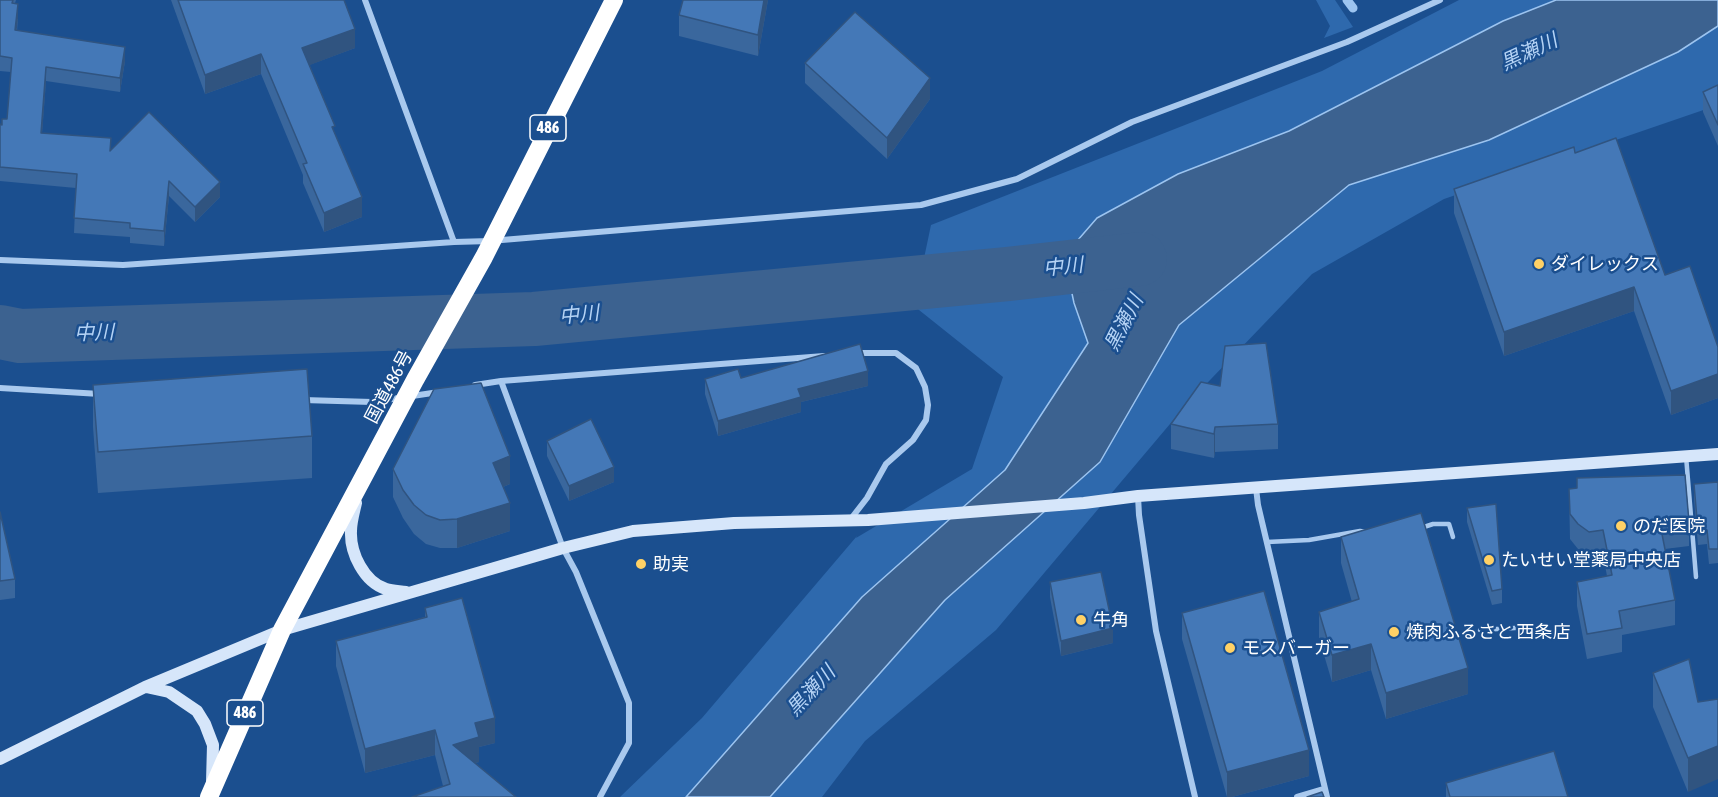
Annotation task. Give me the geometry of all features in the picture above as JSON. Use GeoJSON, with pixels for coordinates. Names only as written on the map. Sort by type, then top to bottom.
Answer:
{"type":"FeatureCollection","features":[{"type":"Feature","properties":{"kind":"highway","name":"国道486号"},"geometry":{"type":"LineString","coordinates":[[210,794],[282,630],[487,249],[614,0]]}},
{"type":"Feature","properties":{"kind":"street"},"geometry":{"type":"LineString","coordinates":[[365,0],[454,242]]}},
{"type":"Feature","properties":{"kind":"street"},"geometry":{"type":"LineString","coordinates":[[0,260],[123,265],[454,242],[487,249],[921,205],[1017,180],[1132,122],[1347,42],[1440,0]]}},
{"type":"Feature","properties":{"kind":"street"},"geometry":{"type":"LineString","coordinates":[[842,354],[896,353],[916,368],[925,387],[928,405],[926,420],[913,440],[886,464],[867,498],[849,521]]}},
{"type":"Feature","properties":{"kind":"street"},"geometry":{"type":"LineString","coordinates":[[466,387],[501,381],[830,355]]}},
{"type":"Feature","properties":{"kind":"street"},"geometry":{"type":"LineString","coordinates":[[501,381],[563,548],[576,572],[628,703],[629,743],[600,797]]}},
{"type":"Feature","properties":{"kind":"street"},"geometry":{"type":"LineString","coordinates":[[0,388],[110,395]]}},
{"type":"Feature","properties":{"kind":"street"},"geometry":{"type":"LineString","coordinates":[[301,400],[372,402],[443,391]]}},
{"type":"Feature","properties":{"kind":"street"},"geometry":{"type":"LineString","coordinates":[[0,759],[145,687],[282,630],[563,548],[633,531],[734,523],[868,520],[1084,503],[1138,496],[1718,454]]}},
{"type":"Feature","properties":{"kind":"street"},"geometry":{"type":"LineString","coordinates":[[362,482],[350,534],[357,561],[375,583],[386,589],[410,593]]}},
{"type":"Feature","properties":{"kind":"street"},"geometry":{"type":"LineString","coordinates":[[1256,488],[1258,505],[1327,797]]}},
{"type":"Feature","properties":{"kind":"street"},"geometry":{"type":"LineString","coordinates":[[1138,496],[1156,631],[1195,797]]}},
{"type":"Feature","properties":{"kind":"street"},"geometry":{"type":"LineString","coordinates":[[145,687],[169,692],[197,711],[205,724],[213,745],[210,794]]}},
{"type":"Feature","properties":{"kind":"street"},"geometry":{"type":"LineString","coordinates":[[1297,797],[1324,789]]}},
{"type":"Feature","properties":{"kind":"lane"},"geometry":{"type":"LineString","coordinates":[[1686,456],[1696,577]]}},
{"type":"Feature","properties":{"kind":"lane"},"geometry":{"type":"LineString","coordinates":[[1411,530],[1433,524],[1449,524],[1454,537]]}},
{"type":"Feature","properties":{"kind":"lane"},"geometry":{"type":"LineString","coordinates":[[1268,542],[1309,540],[1360,531],[1368,532]]}},
{"type":"Feature","properties":{"kind":"lane"},"geometry":{"type":"LineString","coordinates":[[1480,630],[1532,627]]}},
{"type":"Feature","properties":{"kind":"shaded area"},"geometry":{"type":"Polygon","coordinates":[[[1316,0],[1335,0],[1353,27],[1324,38],[1330,26],[1316,0]]]}},
{"type":"Feature","properties":{"kind":"shaded area"},"geometry":{"type":"Polygon","coordinates":[[[1459,0],[1718,0],[1718,105],[1444,199],[1312,274],[1186,405],[996,630],[865,741],[822,797],[620,797],[702,718],[857,536],[856,538],[972,469],[1003,377],[914,306],[931,225],[1322,71],[1459,0]]]}},
{"type":"Feature","properties":{"kind":"water","name":"黒瀬川"},"geometry":{"type":"Polygon","coordinates":[[[1556,0],[1718,0],[1718,26],[1678,52],[1489,140],[1349,185],[1179,325],[1100,462],[945,600],[770,797],[686,797],[862,597],[1005,470],[1088,343],[1074,303],[1064,256],[1097,218],[1178,174],[1289,131],[1503,21],[1556,0]]]}},
{"type":"Feature","properties":{"kind":"building"},"geometry":{"type":"Polygon","coordinates":[[[0,0],[13,0],[12,3],[18,4],[15,30],[125,47],[120,78],[46,67],[41,133],[111,138],[110,151],[149,112],[220,182],[195,207],[169,181],[164,231],[130,228],[130,223],[74,218],[77,174],[0,167],[0,124],[2,125],[2,119],[7,119],[12,58],[0,56],[0,0]]]}},
{"type":"Feature","properties":{"kind":"building"},"geometry":{"type":"Polygon","coordinates":[[[178,0],[344,0],[355,29],[302,48],[362,197],[324,213],[303,164],[307,163],[261,54],[205,75],[178,0]]]}},
{"type":"Feature","properties":{"kind":"building"},"geometry":{"type":"Polygon","coordinates":[[[683,0],[764,0],[758,35],[679,15],[683,0]]]}},
{"type":"Feature","properties":{"kind":"building"},"geometry":{"type":"Polygon","coordinates":[[[855,12],[930,78],[887,138],[805,63],[855,12]]]}},
{"type":"Feature","properties":{"kind":"building"},"geometry":{"type":"Polygon","coordinates":[[[1718,85],[1718,125],[1703,92],[1718,85]]]}},
{"type":"Feature","properties":{"kind":"building"},"geometry":{"type":"Polygon","coordinates":[[[1616,138],[1665,275],[1690,266],[1718,347],[1718,374],[1671,391],[1634,287],[1504,332],[1454,189],[1574,147],[1575,153],[1616,138]]]}},
{"type":"Feature","properties":{"kind":"building"},"geometry":{"type":"Polygon","coordinates":[[[1266,343],[1278,424],[1215,427],[1214,434],[1171,424],[1201,382],[1220,386],[1225,346],[1266,343]]]}},
{"type":"Feature","properties":{"kind":"building"},"geometry":{"type":"Polygon","coordinates":[[[860,344],[868,371],[798,389],[801,397],[718,421],[705,379],[738,369],[741,378],[860,344]]]}},
{"type":"Feature","properties":{"kind":"building"},"geometry":{"type":"Polygon","coordinates":[[[307,369],[312,436],[98,452],[93,385],[307,369]]]}},
{"type":"Feature","properties":{"kind":"building"},"geometry":{"type":"Polygon","coordinates":[[[481,383],[510,456],[493,463],[510,503],[457,519],[440,520],[426,515],[414,505],[403,490],[393,469],[434,389],[481,383]]]}},
{"type":"Feature","properties":{"kind":"building"},"geometry":{"type":"Polygon","coordinates":[[[591,419],[614,467],[569,486],[547,441],[591,419]]]}},
{"type":"Feature","properties":{"kind":"building"},"geometry":{"type":"Polygon","coordinates":[[[1685,475],[1689,522],[1660,524],[1675,600],[1619,611],[1622,628],[1587,634],[1577,582],[1612,575],[1603,530],[1589,532],[1578,524],[1570,514],[1569,489],[1577,488],[1577,478],[1685,475]]]}},
{"type":"Feature","properties":{"kind":"building"},"geometry":{"type":"Polygon","coordinates":[[[1718,482],[1718,549],[1709,549],[1707,530],[1698,531],[1694,484],[1718,482]]]}},
{"type":"Feature","properties":{"kind":"building","name":"たいせい堂薬局中央店"},"geometry":{"type":"Polygon","coordinates":[[[1496,504],[1502,589],[1492,591],[1467,508],[1496,504]]]}},
{"type":"Feature","properties":{"kind":"building"},"geometry":{"type":"Polygon","coordinates":[[[0,512],[15,579],[0,581],[0,512]]]}},
{"type":"Feature","properties":{"kind":"building","name":"焼肉ふるさと 西条店"},"geometry":{"type":"Polygon","coordinates":[[[1421,513],[1468,668],[1386,693],[1371,644],[1332,655],[1319,612],[1359,599],[1341,537],[1421,513]]]}},
{"type":"Feature","properties":{"kind":"building","name":"牛角"},"geometry":{"type":"Polygon","coordinates":[[[1101,572],[1113,628],[1061,641],[1050,582],[1101,572]]]}},
{"type":"Feature","properties":{"kind":"building"},"geometry":{"type":"Polygon","coordinates":[[[1264,591],[1309,750],[1227,772],[1182,613],[1264,591]]]}},
{"type":"Feature","properties":{"kind":"building"},"geometry":{"type":"Polygon","coordinates":[[[462,598],[495,718],[475,723],[479,737],[453,745],[516,797],[412,797],[450,784],[435,730],[365,749],[336,641],[427,617],[425,608],[462,598]]]}},
{"type":"Feature","properties":{"kind":"building"},"geometry":{"type":"Polygon","coordinates":[[[1689,659],[1698,702],[1718,699],[1718,746],[1688,758],[1653,673],[1689,659]]]}},
{"type":"Feature","properties":{"kind":"building"},"geometry":{"type":"Polygon","coordinates":[[[1554,751],[1568,797],[1450,797],[1446,783],[1554,751]]]}},
{"type":"Feature","properties":{"kind":"building"},"geometry":{"type":"Polygon","coordinates":[[[1322,792],[1324,797],[1307,797],[1322,792]]]}},
{"type":"Feature","properties":{"kind":"waterway"},"geometry":{"type":"LineString","coordinates":[[1347,0],[1353,8]]}},
{"type":"Feature","properties":{"kind":"waterway","name":"中川"},"geometry":{"type":"LineString","coordinates":[[0,332],[20,336],[534,319],[1008,274],[1140,259]]}},
{"type":"Feature","properties":{"kind":"place","name":"ダイレックス"},"geometry":{"type":"Point","coordinates":[1539,264]}},
{"type":"Feature","properties":{"kind":"place","name":"のだ医院"},"geometry":{"type":"Point","coordinates":[1621,526]}},
{"type":"Feature","properties":{"kind":"place","name":"たいせい堂薬局中央店"},"geometry":{"type":"Point","coordinates":[1489,560]}},
{"type":"Feature","properties":{"kind":"place","name":"助実"},"geometry":{"type":"Point","coordinates":[641,564]}},
{"type":"Feature","properties":{"kind":"place","name":"牛角"},"geometry":{"type":"Point","coordinates":[1081,620]}},
{"type":"Feature","properties":{"kind":"place","name":"焼肉ふるさと 西条店"},"geometry":{"type":"Point","coordinates":[1394,632]}},
{"type":"Feature","properties":{"kind":"place","name":"モスバーガー"},"geometry":{"type":"Point","coordinates":[1230,648]}}]}
